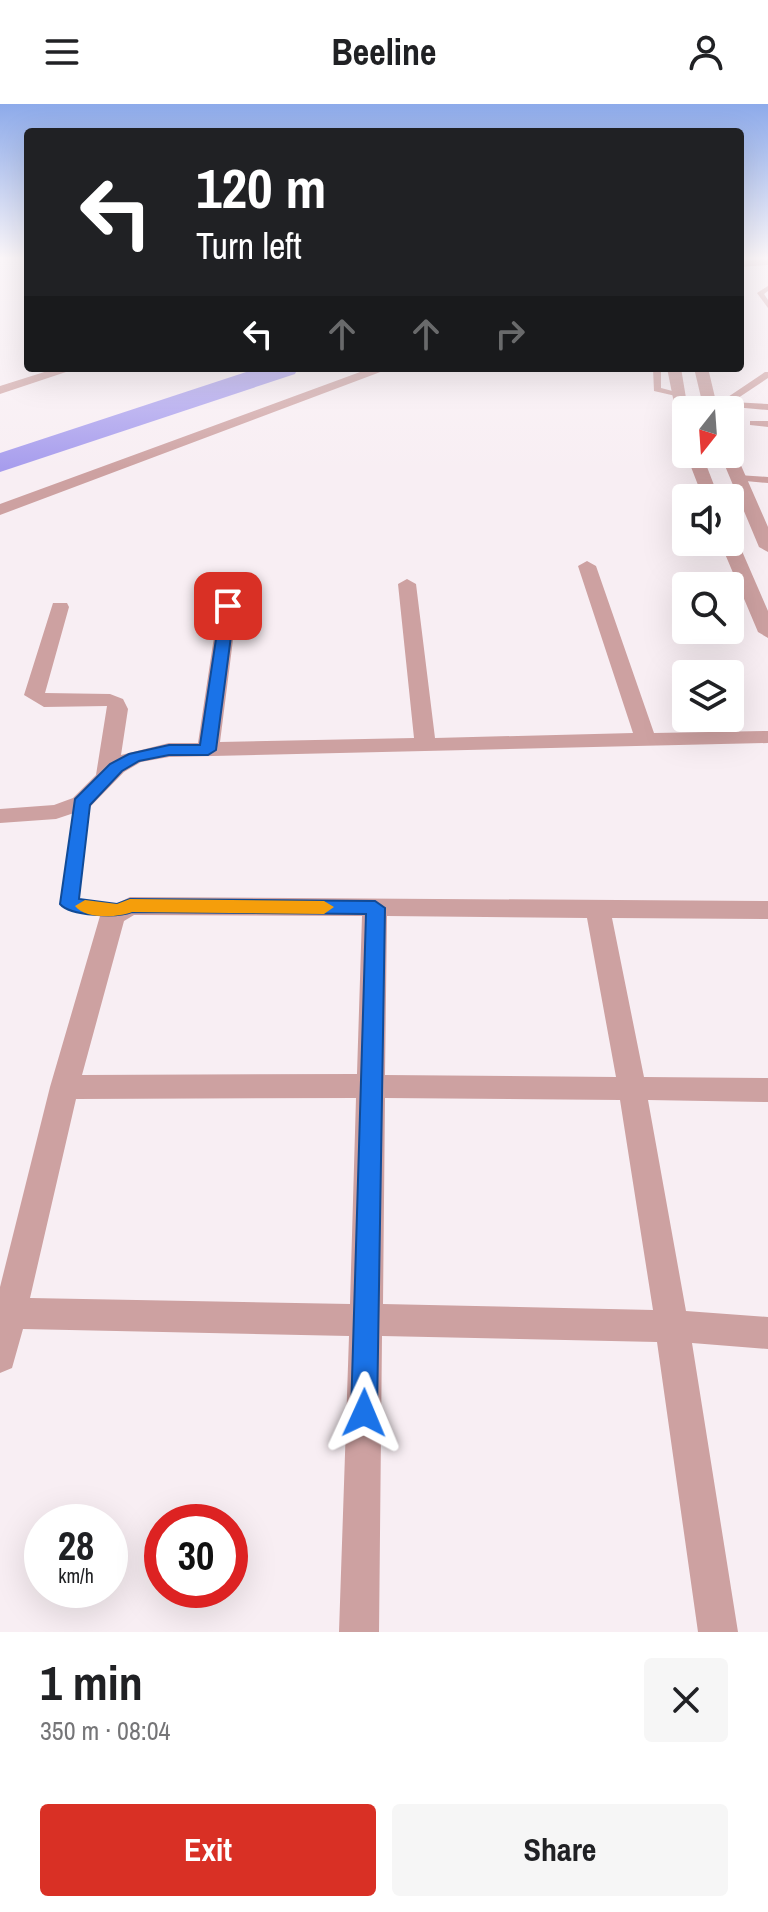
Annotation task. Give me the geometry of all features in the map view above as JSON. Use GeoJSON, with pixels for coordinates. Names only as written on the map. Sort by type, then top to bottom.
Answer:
{"type":"FeatureCollection","features":[{"type":"Feature","properties":{"kind":"street"},"geometry":{"type":"LineString","coordinates":[[0,390],[58,372]]}},
{"type":"Feature","properties":{"kind":"street"},"geometry":{"type":"LineString","coordinates":[[0,510],[373,372]]}},
{"type":"Feature","properties":{"kind":"street"},"geometry":{"type":"LineString","coordinates":[[675,372],[678,396]]}},
{"type":"Feature","properties":{"kind":"street"},"geometry":{"type":"LineString","coordinates":[[702,372],[711,396]]}},
{"type":"Feature","properties":{"kind":"street"},"geometry":{"type":"LineString","coordinates":[[734,468],[768,547]]}},
{"type":"Feature","properties":{"kind":"street"},"geometry":{"type":"LineString","coordinates":[[735,556],[768,632]]}},
{"type":"Feature","properties":{"kind":"street"},"geometry":{"type":"LineString","coordinates":[[587,566],[646,740]]}},
{"type":"Feature","properties":{"kind":"street"},"geometry":{"type":"LineString","coordinates":[[208,750],[232,577]]}},
{"type":"Feature","properties":{"kind":"street"},"geometry":{"type":"LineString","coordinates":[[407,584],[425,745]]}},
{"type":"Feature","properties":{"kind":"street"},"geometry":{"type":"LineString","coordinates":[[60,607],[34,695],[44,701],[110,700],[116,703],[118,709],[106,779]]}},
{"type":"Feature","properties":{"kind":"street"},"geometry":{"type":"LineString","coordinates":[[0,816],[56,812],[81,803],[116,767],[134,757],[169,750],[768,737]]}},
{"type":"Feature","properties":{"kind":"street"},"geometry":{"type":"LineString","coordinates":[[0,1356],[64,1087],[113,916],[118,910],[130,906],[768,910]]}},
{"type":"Feature","properties":{"kind":"street"},"geometry":{"type":"LineString","coordinates":[[359,1632],[375,908]]}},
{"type":"Feature","properties":{"kind":"street"},"geometry":{"type":"LineString","coordinates":[[598,909],[634,1089],[674,1326],[718,1632]]}},
{"type":"Feature","properties":{"kind":"street"},"geometry":{"type":"LineString","coordinates":[[64,1087],[768,1090]]}},
{"type":"Feature","properties":{"kind":"street"},"geometry":{"type":"LineString","coordinates":[[10,1313],[674,1326],[768,1333]]}},
{"type":"Feature","properties":{"kind":"lane"},"geometry":{"type":"LineString","coordinates":[[657,372],[657,389],[675,396]]}},
{"type":"Feature","properties":{"kind":"lane"},"geometry":{"type":"LineString","coordinates":[[730,396],[767,375]]}},
{"type":"Feature","properties":{"kind":"lane"},"geometry":{"type":"LineString","coordinates":[[744,406],[768,407]]}},
{"type":"Feature","properties":{"kind":"lane"},"geometry":{"type":"LineString","coordinates":[[753,423],[768,424]]}},
{"type":"Feature","properties":{"kind":"lane"},"geometry":{"type":"LineString","coordinates":[[738,478],[768,480]]}},
{"type":"Feature","properties":{"kind":"lane"},"geometry":{"type":"LineString","coordinates":[[81,803],[69,904],[118,910]]}},
{"type":"Feature","properties":{"kind":"waterway"},"geometry":{"type":"LineString","coordinates":[[0,463],[273,372]]}},
{"type":"Feature","properties":{"kind":"slow traffic"},"geometry":{"type":"LineString","coordinates":[[85,906],[118,910],[130,906],[324,907]]}},
{"type":"Feature","properties":{"kind":"route"},"geometry":{"type":"LineString","coordinates":[[228,606],[208,750],[169,750],[134,757],[116,767],[81,803],[69,904],[118,910],[130,906],[375,908],[364,1413]]}}]}
